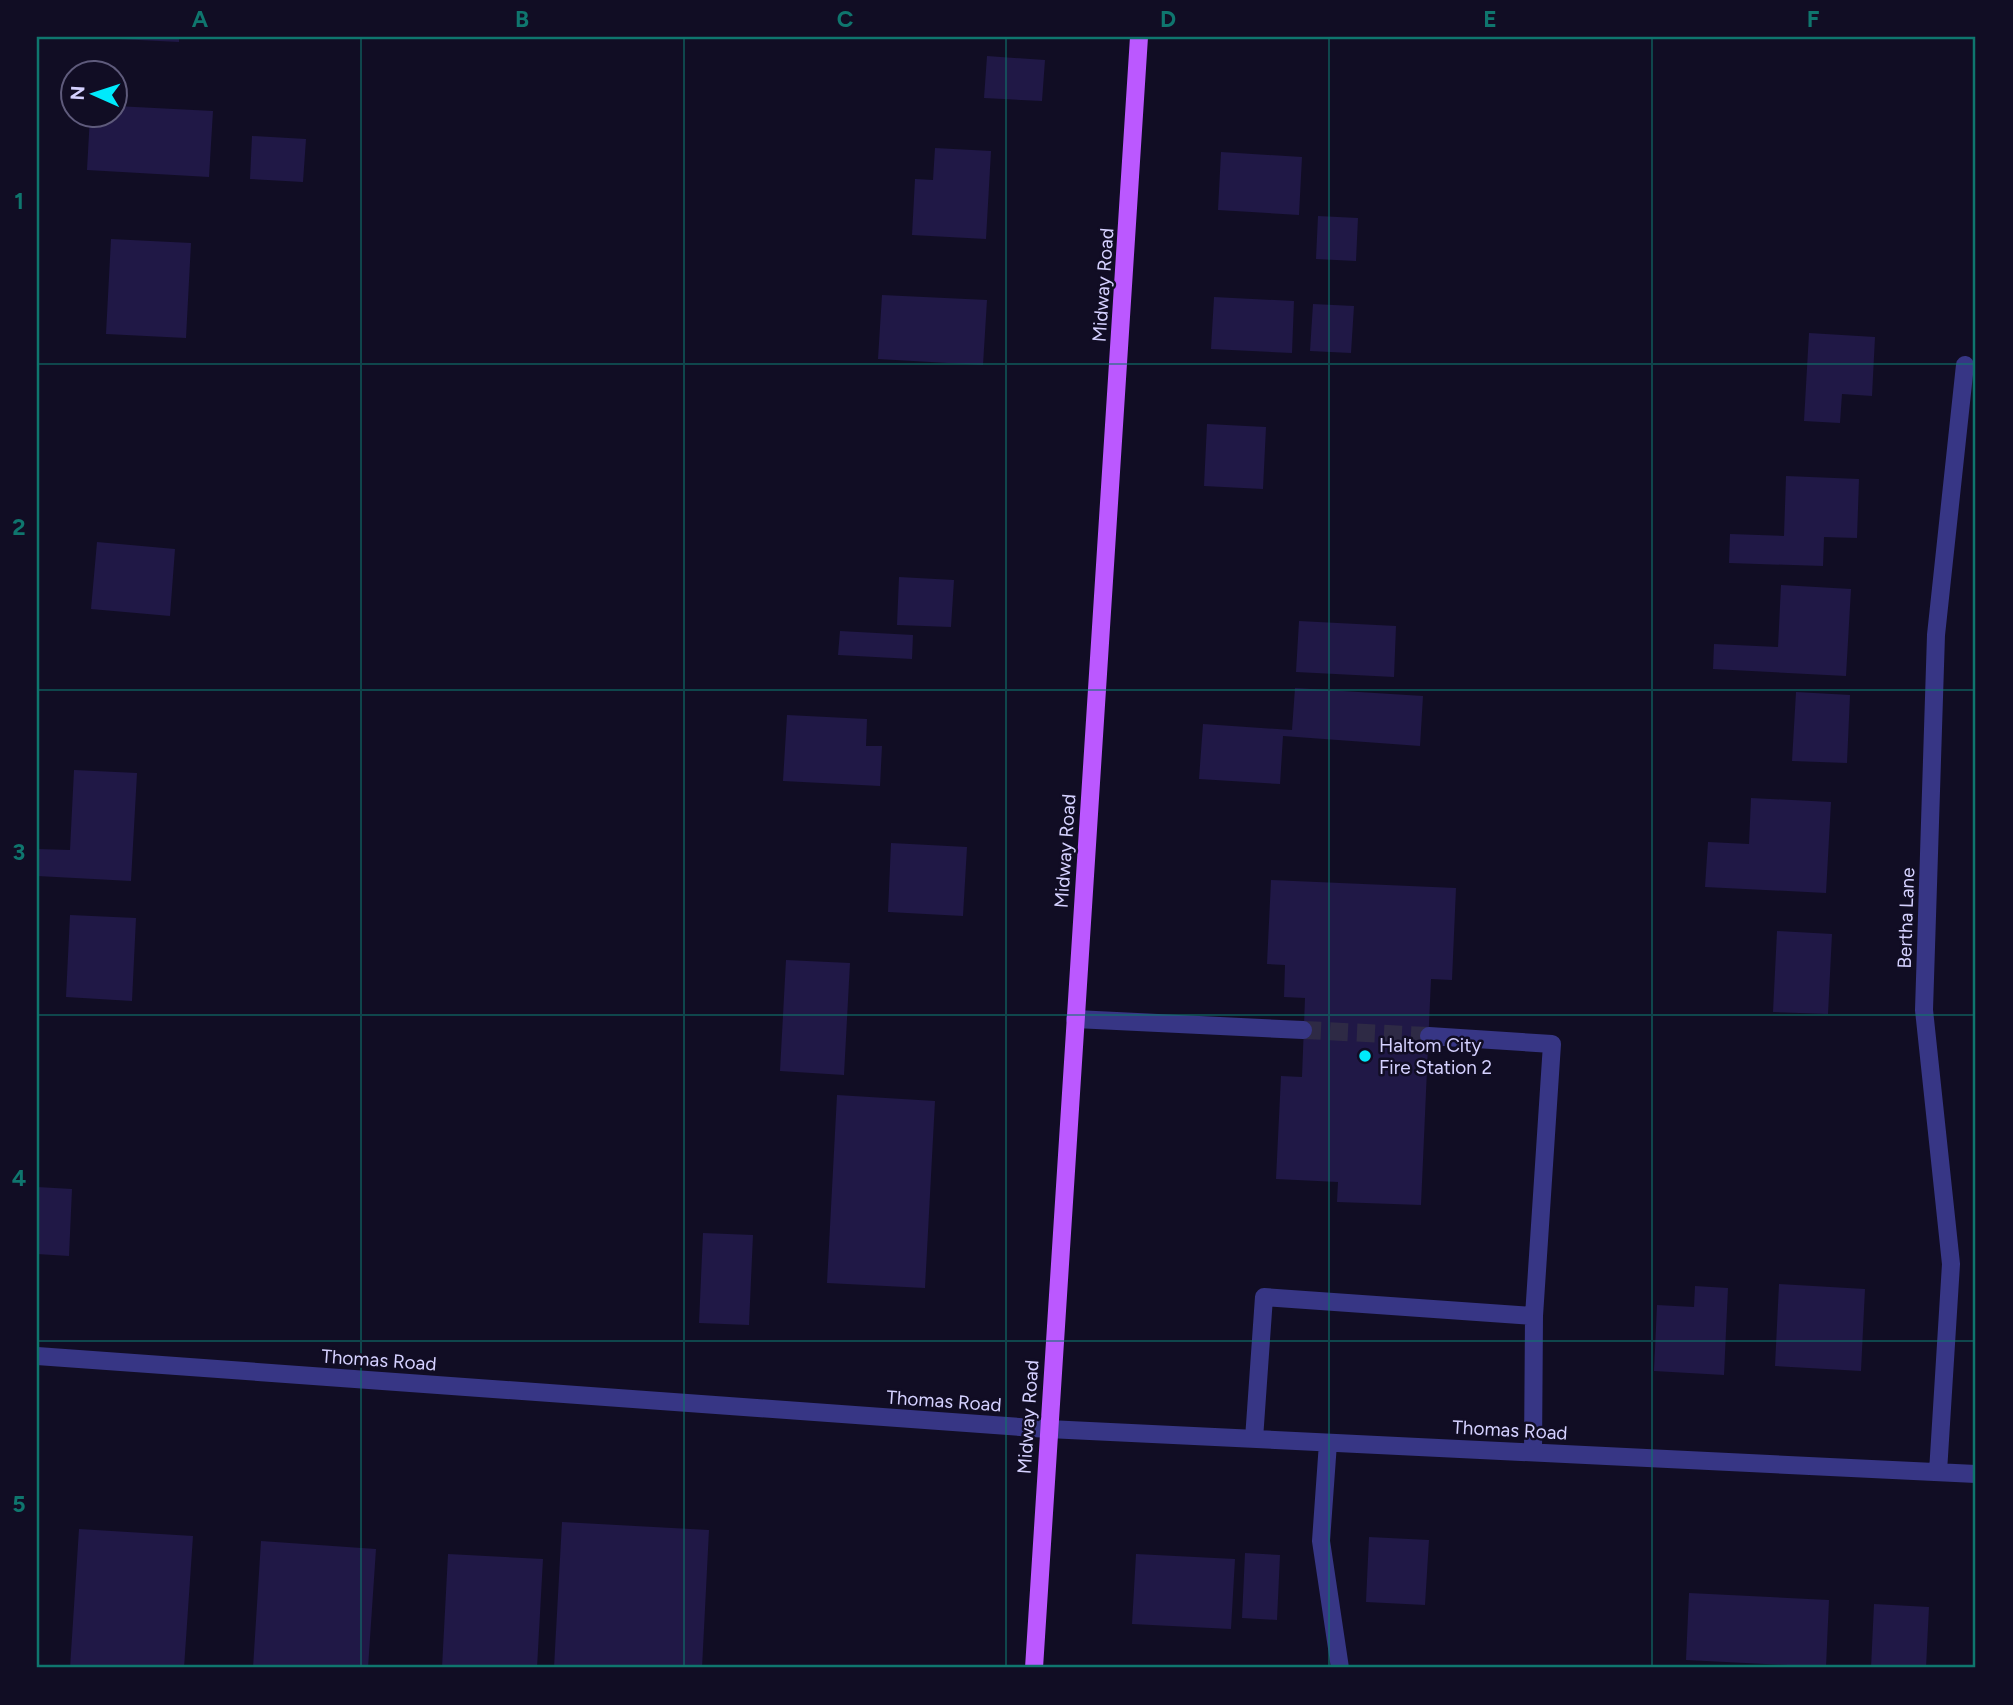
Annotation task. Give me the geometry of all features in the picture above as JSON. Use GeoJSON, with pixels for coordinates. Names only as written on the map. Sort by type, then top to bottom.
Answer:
{"type":"FeatureCollection","features":[{"type":"Feature","properties":{"kind":"main road","name":"Midway Road"},"geometry":{"type":"LineString","coordinates":[[1034,1668],[1139,37]]}},
{"type":"Feature","properties":{"kind":"street","name":"Bertha Lane"},"geometry":{"type":"LineString","coordinates":[[1938,1472],[1951,1264],[1924,1010],[1936,635],[1965,365]]}},
{"type":"Feature","properties":{"kind":"street"},"geometry":{"type":"LineString","coordinates":[[1075,1020],[1303,1030]]}},
{"type":"Feature","properties":{"kind":"street"},"geometry":{"type":"LineString","coordinates":[[1429,1036],[1552,1044],[1534,1316],[1532,1452]]}},
{"type":"Feature","properties":{"kind":"street"},"geometry":{"type":"LineString","coordinates":[[1254,1439],[1265,1297],[1534,1316]]}},
{"type":"Feature","properties":{"kind":"street","name":"Thomas Road"},"geometry":{"type":"LineString","coordinates":[[37,1356],[1048,1429],[1976,1474]]}},
{"type":"Feature","properties":{"kind":"street"},"geometry":{"type":"LineString","coordinates":[[1328,1443],[1321,1541],[1340,1668]]}},
{"type":"Feature","properties":{"kind":"building"},"geometry":{"type":"Polygon","coordinates":[[[179,37],[179,42],[118,39],[179,37]]]}},
{"type":"Feature","properties":{"kind":"building"},"geometry":{"type":"Polygon","coordinates":[[[987,56],[1045,60],[1042,101],[984,98],[987,56]]]}},
{"type":"Feature","properties":{"kind":"building"},"geometry":{"type":"Polygon","coordinates":[[[130,107],[213,111],[209,177],[87,170],[89,130],[130,130],[130,107]]]}},
{"type":"Feature","properties":{"kind":"building"},"geometry":{"type":"Polygon","coordinates":[[[252,136],[306,139],[303,182],[250,179],[252,136]]]}},
{"type":"Feature","properties":{"kind":"building"},"geometry":{"type":"Polygon","coordinates":[[[935,148],[991,151],[986,239],[912,235],[915,179],[933,180],[935,148]]]}},
{"type":"Feature","properties":{"kind":"building"},"geometry":{"type":"Polygon","coordinates":[[[1221,152],[1302,157],[1299,215],[1218,210],[1221,152]]]}},
{"type":"Feature","properties":{"kind":"building"},"geometry":{"type":"Polygon","coordinates":[[[1318,216],[1358,218],[1356,261],[1316,259],[1318,216]]]}},
{"type":"Feature","properties":{"kind":"building"},"geometry":{"type":"Polygon","coordinates":[[[111,239],[191,243],[186,338],[106,334],[111,239]]]}},
{"type":"Feature","properties":{"kind":"building"},"geometry":{"type":"Polygon","coordinates":[[[882,295],[987,300],[983,365],[878,359],[882,295]]]}},
{"type":"Feature","properties":{"kind":"building"},"geometry":{"type":"Polygon","coordinates":[[[1214,297],[1294,301],[1292,353],[1211,349],[1214,297]]]}},
{"type":"Feature","properties":{"kind":"building"},"geometry":{"type":"Polygon","coordinates":[[[1313,304],[1354,306],[1351,353],[1310,351],[1313,304]]]}},
{"type":"Feature","properties":{"kind":"building"},"geometry":{"type":"Polygon","coordinates":[[[1809,333],[1875,337],[1872,396],[1842,394],[1840,423],[1804,421],[1809,333]]]}},
{"type":"Feature","properties":{"kind":"building"},"geometry":{"type":"Polygon","coordinates":[[[1207,424],[1266,427],[1263,489],[1204,486],[1207,424]]]}},
{"type":"Feature","properties":{"kind":"building"},"geometry":{"type":"Polygon","coordinates":[[[1786,476],[1859,479],[1857,538],[1824,537],[1823,566],[1729,563],[1730,534],[1784,536],[1786,476]]]}},
{"type":"Feature","properties":{"kind":"building"},"geometry":{"type":"Polygon","coordinates":[[[97,542],[175,549],[170,616],[91,609],[97,542]]]}},
{"type":"Feature","properties":{"kind":"building"},"geometry":{"type":"Polygon","coordinates":[[[899,577],[954,580],[951,627],[897,625],[899,577]]]}},
{"type":"Feature","properties":{"kind":"building"},"geometry":{"type":"Polygon","coordinates":[[[1781,585],[1851,589],[1846,676],[1713,669],[1714,644],[1778,647],[1781,585]]]}},
{"type":"Feature","properties":{"kind":"building"},"geometry":{"type":"Polygon","coordinates":[[[1299,621],[1396,626],[1394,677],[1296,672],[1299,621]]]}},
{"type":"Feature","properties":{"kind":"building"},"geometry":{"type":"Polygon","coordinates":[[[840,631],[913,635],[912,659],[838,655],[840,631]]]}},
{"type":"Feature","properties":{"kind":"building"},"geometry":{"type":"Polygon","coordinates":[[[1295,688],[1423,696],[1420,746],[1283,736],[1280,784],[1199,779],[1203,724],[1292,730],[1295,688]]]}},
{"type":"Feature","properties":{"kind":"building"},"geometry":{"type":"Polygon","coordinates":[[[1796,692],[1850,695],[1847,763],[1792,761],[1796,692]]]}},
{"type":"Feature","properties":{"kind":"building"},"geometry":{"type":"Polygon","coordinates":[[[787,715],[867,719],[866,746],[882,746],[880,786],[783,781],[787,715]]]}},
{"type":"Feature","properties":{"kind":"building"},"geometry":{"type":"Polygon","coordinates":[[[74,770],[137,773],[131,881],[37,876],[37,849],[70,850],[74,770]]]}},
{"type":"Feature","properties":{"kind":"building"},"geometry":{"type":"Polygon","coordinates":[[[1751,798],[1831,802],[1826,893],[1705,887],[1708,842],[1749,844],[1751,798]]]}},
{"type":"Feature","properties":{"kind":"building"},"geometry":{"type":"Polygon","coordinates":[[[891,843],[967,847],[963,916],[888,912],[891,843]]]}},
{"type":"Feature","properties":{"kind":"building","name":"Haltom City Fire Station 2"},"geometry":{"type":"Polygon","coordinates":[[[1271,880],[1456,888],[1452,980],[1431,979],[1421,1205],[1337,1202],[1338,1182],[1276,1179],[1281,1076],[1302,1077],[1305,998],[1284,997],[1285,965],[1267,964],[1271,880]]]}},
{"type":"Feature","properties":{"kind":"building"},"geometry":{"type":"Polygon","coordinates":[[[70,915],[136,918],[132,1001],[66,997],[70,915]]]}},
{"type":"Feature","properties":{"kind":"building"},"geometry":{"type":"Polygon","coordinates":[[[1777,931],[1832,934],[1828,1014],[1773,1012],[1777,931]]]}},
{"type":"Feature","properties":{"kind":"building"},"geometry":{"type":"Polygon","coordinates":[[[786,960],[850,963],[844,1075],[780,1071],[786,960]]]}},
{"type":"Feature","properties":{"kind":"building"},"geometry":{"type":"Polygon","coordinates":[[[837,1095],[935,1101],[925,1288],[827,1283],[837,1095]]]}},
{"type":"Feature","properties":{"kind":"building"},"geometry":{"type":"Polygon","coordinates":[[[37,1187],[72,1189],[69,1256],[37,1254],[37,1187]]]}},
{"type":"Feature","properties":{"kind":"building"},"geometry":{"type":"Polygon","coordinates":[[[703,1233],[753,1235],[749,1325],[699,1323],[703,1233]]]}},
{"type":"Feature","properties":{"kind":"building"},"geometry":{"type":"Polygon","coordinates":[[[1779,1284],[1865,1289],[1861,1371],[1775,1366],[1779,1284]]]}},
{"type":"Feature","properties":{"kind":"building"},"geometry":{"type":"Polygon","coordinates":[[[1695,1286],[1728,1288],[1724,1375],[1654,1371],[1657,1305],[1694,1307],[1695,1286]]]}},
{"type":"Feature","properties":{"kind":"building"},"geometry":{"type":"Polygon","coordinates":[[[562,1522],[709,1530],[702,1668],[554,1668],[562,1522]]]}},
{"type":"Feature","properties":{"kind":"building"},"geometry":{"type":"Polygon","coordinates":[[[79,1529],[193,1536],[184,1668],[70,1668],[79,1529]]]}},
{"type":"Feature","properties":{"kind":"building"},"geometry":{"type":"Polygon","coordinates":[[[1369,1537],[1429,1540],[1425,1605],[1366,1602],[1369,1537]]]}},
{"type":"Feature","properties":{"kind":"building"},"geometry":{"type":"Polygon","coordinates":[[[261,1541],[376,1549],[368,1668],[253,1668],[261,1541]]]}},
{"type":"Feature","properties":{"kind":"building"},"geometry":{"type":"Polygon","coordinates":[[[1245,1553],[1280,1555],[1277,1620],[1242,1618],[1245,1553]]]}},
{"type":"Feature","properties":{"kind":"building"},"geometry":{"type":"Polygon","coordinates":[[[448,1554],[543,1559],[537,1668],[442,1668],[448,1554]]]}},
{"type":"Feature","properties":{"kind":"building"},"geometry":{"type":"Polygon","coordinates":[[[1136,1554],[1235,1559],[1231,1629],[1132,1624],[1136,1554]]]}},
{"type":"Feature","properties":{"kind":"building"},"geometry":{"type":"Polygon","coordinates":[[[1689,1593],[1829,1600],[1826,1667],[1686,1660],[1689,1593]]]}},
{"type":"Feature","properties":{"kind":"building"},"geometry":{"type":"Polygon","coordinates":[[[1874,1604],[1929,1607],[1926,1668],[1871,1668],[1874,1604]]]}},
{"type":"Feature","properties":{"kind":"tunnel"},"geometry":{"type":"LineString","coordinates":[[1303,1030],[1429,1036]]}},
{"type":"Feature","properties":{"kind":"place","name":"Haltom City Fire Station 2"},"geometry":{"type":"Point","coordinates":[1365,1056]}}]}
